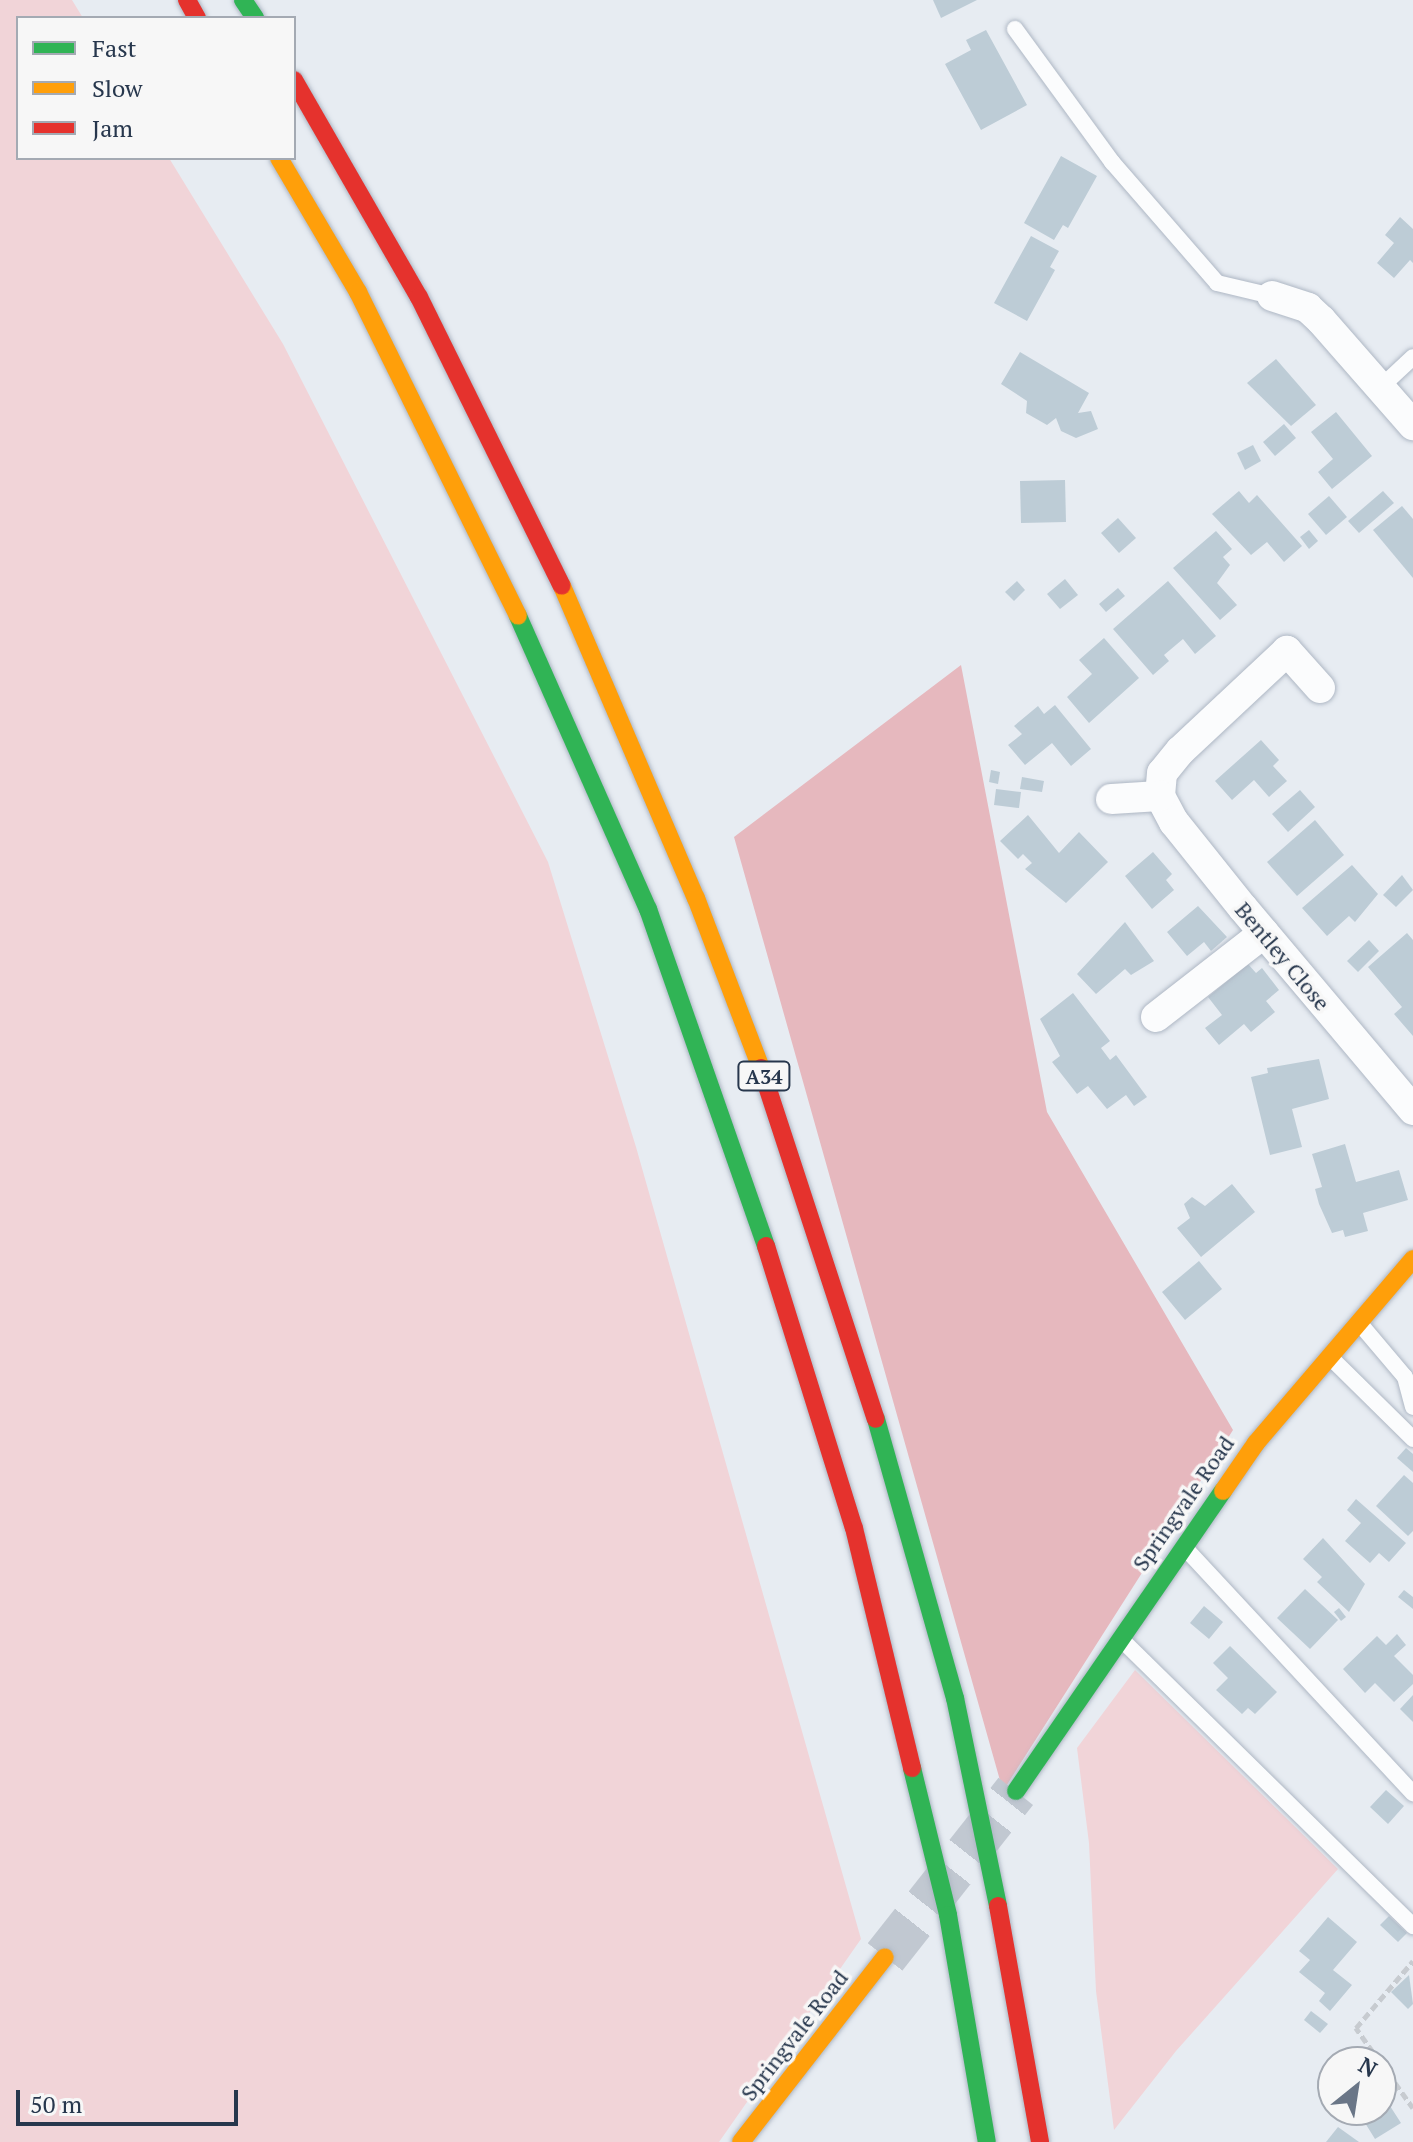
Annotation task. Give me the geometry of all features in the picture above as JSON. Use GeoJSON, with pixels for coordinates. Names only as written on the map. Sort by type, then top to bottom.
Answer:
{"type":"FeatureCollection","features":[{"type":"Feature","properties":{"kind":"main road","name":"A34"},"geometry":{"type":"LineString","coordinates":[[296,83],[419,297],[580,622],[696,898],[785,1131],[899,1492],[955,1698],[1018,2002],[1040,2142]]}},
{"type":"Feature","properties":{"kind":"main road","name":"A34"},"geometry":{"type":"LineString","coordinates":[[280,160],[358,292],[517,613],[648,909],[739,1159],[854,1528],[948,1915],[987,2142]]}},
{"type":"Feature","properties":{"kind":"main road","name":"Springvale Road"},"geometry":{"type":"LineString","coordinates":[[1016,1791],[1182,1544],[1328,1355],[1413,1259]]}},
{"type":"Feature","properties":{"kind":"main road","name":"Springvale Road"},"geometry":{"type":"LineString","coordinates":[[741,2142],[885,1957]]}},
{"type":"Feature","properties":{"kind":"street"},"geometry":{"type":"LineString","coordinates":[[1272,296],[1308,308],[1382,386],[1413,425]]}},
{"type":"Feature","properties":{"kind":"street"},"geometry":{"type":"LineString","coordinates":[[1111,799],[1160,796],[1162,773],[1180,751],[1287,651],[1320,688]]}},
{"type":"Feature","properties":{"kind":"street","name":"Bentley Close"},"geometry":{"type":"LineString","coordinates":[[1160,796],[1174,822],[1413,1110]]}},
{"type":"Feature","properties":{"kind":"street"},"geometry":{"type":"LineString","coordinates":[[1156,1017],[1264,933]]}},
{"type":"Feature","properties":{"kind":"lane"},"geometry":{"type":"LineString","coordinates":[[1015,29],[1112,162],[1217,283],[1272,296]]}},
{"type":"Feature","properties":{"kind":"lane"},"geometry":{"type":"LineString","coordinates":[[1382,386],[1413,357]]}},
{"type":"Feature","properties":{"kind":"lane"},"geometry":{"type":"LineString","coordinates":[[1357,1321],[1405,1377],[1413,1407]]}},
{"type":"Feature","properties":{"kind":"lane"},"geometry":{"type":"LineString","coordinates":[[1328,1355],[1413,1439]]}},
{"type":"Feature","properties":{"kind":"lane"},"geometry":{"type":"LineString","coordinates":[[1182,1544],[1413,1793]]}},
{"type":"Feature","properties":{"kind":"lane"},"geometry":{"type":"LineString","coordinates":[[1119,1637],[1413,1926]]}},
{"type":"Feature","properties":{"kind":"path"},"geometry":{"type":"LineString","coordinates":[[1369,2046],[1356,2028],[1413,1961]]}},
{"type":"Feature","properties":{"kind":"path"},"geometry":{"type":"LineString","coordinates":[[1397,2085],[1413,2108]]}},
{"type":"Feature","properties":{"kind":"shaded area"},"geometry":{"type":"Polygon","coordinates":[[[0,0],[72,0],[82,16],[16,16],[16,160],[170,160],[283,344],[548,862],[636,1147],[861,1939],[719,2142],[0,2142],[0,0]]]}},
{"type":"Feature","properties":{"kind":"shaded area"},"geometry":{"type":"Polygon","coordinates":[[[961,665],[1047,1112],[1233,1430],[1003,1791],[734,837],[961,665]]]}},
{"type":"Feature","properties":{"kind":"shaded area"},"geometry":{"type":"Polygon","coordinates":[[[1135,1670],[1338,1869],[1176,2051],[1114,2130],[1096,1991],[1089,1843],[1077,1748],[1135,1670]]]}},
{"type":"Feature","properties":{"kind":"building"},"geometry":{"type":"Polygon","coordinates":[[[933,0],[977,0],[941,18],[933,0]]]}},
{"type":"Feature","properties":{"kind":"building"},"geometry":{"type":"Polygon","coordinates":[[[986,30],[1027,105],[981,130],[945,64],[971,50],[966,40],[986,30]]]}},
{"type":"Feature","properties":{"kind":"building"},"geometry":{"type":"Polygon","coordinates":[[[1061,156],[1097,176],[1068,228],[1063,225],[1054,240],[1024,223],[1061,156]]]}},
{"type":"Feature","properties":{"kind":"building"},"geometry":{"type":"Polygon","coordinates":[[[1400,217],[1413,229],[1413,263],[1410,260],[1394,278],[1377,263],[1394,243],[1385,235],[1400,217]]]}},
{"type":"Feature","properties":{"kind":"building"},"geometry":{"type":"Polygon","coordinates":[[[1031,236],[1059,251],[1050,267],[1055,270],[1027,321],[994,303],[1031,236]]]}},
{"type":"Feature","properties":{"kind":"building"},"geometry":{"type":"Polygon","coordinates":[[[1020,352],[1089,393],[1078,413],[1091,411],[1098,429],[1076,438],[1061,431],[1056,418],[1047,425],[1026,413],[1027,401],[1001,384],[1020,352]]]}},
{"type":"Feature","properties":{"kind":"building"},"geometry":{"type":"Polygon","coordinates":[[[1276,359],[1316,405],[1291,426],[1247,383],[1276,359]]]}},
{"type":"Feature","properties":{"kind":"building"},"geometry":{"type":"Polygon","coordinates":[[[1336,412],[1372,456],[1332,489],[1318,472],[1333,459],[1311,432],[1336,412]]]}},
{"type":"Feature","properties":{"kind":"building"},"geometry":{"type":"Polygon","coordinates":[[[1284,424],[1296,438],[1275,456],[1263,442],[1284,424]]]}},
{"type":"Feature","properties":{"kind":"building"},"geometry":{"type":"Polygon","coordinates":[[[1253,445],[1261,461],[1245,470],[1237,453],[1253,445]]]}},
{"type":"Feature","properties":{"kind":"building"},"geometry":{"type":"Polygon","coordinates":[[[1065,480],[1066,522],[1021,523],[1020,481],[1065,480]]]}},
{"type":"Feature","properties":{"kind":"building"},"geometry":{"type":"Polygon","coordinates":[[[1239,491],[1249,503],[1257,495],[1302,546],[1284,562],[1267,542],[1251,555],[1212,514],[1239,491]]]}},
{"type":"Feature","properties":{"kind":"building"},"geometry":{"type":"Polygon","coordinates":[[[1383,491],[1394,503],[1359,533],[1348,521],[1383,491]]]}},
{"type":"Feature","properties":{"kind":"building"},"geometry":{"type":"Polygon","coordinates":[[[1329,496],[1347,517],[1326,535],[1308,514],[1329,496]]]}},
{"type":"Feature","properties":{"kind":"building"},"geometry":{"type":"Polygon","coordinates":[[[1402,506],[1413,519],[1413,578],[1373,530],[1402,506]]]}},
{"type":"Feature","properties":{"kind":"building"},"geometry":{"type":"Polygon","coordinates":[[[1118,518],[1136,538],[1119,553],[1101,533],[1118,518]]]}},
{"type":"Feature","properties":{"kind":"building"},"geometry":{"type":"Polygon","coordinates":[[[1309,530],[1318,541],[1309,549],[1300,537],[1309,530]]]}},
{"type":"Feature","properties":{"kind":"building"},"geometry":{"type":"Polygon","coordinates":[[[1216,531],[1232,549],[1223,557],[1230,565],[1217,583],[1237,605],[1220,620],[1173,568],[1216,531]]]}},
{"type":"Feature","properties":{"kind":"building"},"geometry":{"type":"Polygon","coordinates":[[[1065,579],[1078,595],[1060,609],[1047,594],[1065,579]]]}},
{"type":"Feature","properties":{"kind":"building"},"geometry":{"type":"Polygon","coordinates":[[[1017,581],[1025,590],[1014,601],[1005,592],[1017,581]]]}},
{"type":"Feature","properties":{"kind":"building"},"geometry":{"type":"Polygon","coordinates":[[[1168,581],[1216,636],[1195,654],[1183,639],[1164,655],[1169,661],[1153,675],[1113,629],[1168,581]]]}},
{"type":"Feature","properties":{"kind":"building"},"geometry":{"type":"Polygon","coordinates":[[[1118,588],[1125,596],[1106,612],[1099,604],[1118,588]]]}},
{"type":"Feature","properties":{"kind":"building"},"geometry":{"type":"Polygon","coordinates":[[[1104,638],[1139,678],[1089,723],[1067,697],[1092,674],[1079,660],[1104,638]]]}},
{"type":"Feature","properties":{"kind":"building"},"geometry":{"type":"Polygon","coordinates":[[[1055,705],[1091,749],[1071,766],[1052,743],[1025,765],[1008,745],[1022,734],[1014,726],[1038,706],[1044,714],[1055,705]]]}},
{"type":"Feature","properties":{"kind":"building"},"geometry":{"type":"Polygon","coordinates":[[[1261,740],[1279,760],[1273,766],[1287,781],[1269,797],[1254,780],[1232,800],[1215,781],[1261,740]]]}},
{"type":"Feature","properties":{"kind":"building"},"geometry":{"type":"Polygon","coordinates":[[[991,770],[1000,772],[998,784],[989,782],[991,770]]]}},
{"type":"Feature","properties":{"kind":"building"},"geometry":{"type":"Polygon","coordinates":[[[1022,777],[1044,781],[1042,792],[1020,789],[1022,777]]]}},
{"type":"Feature","properties":{"kind":"building"},"geometry":{"type":"Polygon","coordinates":[[[996,789],[1021,792],[1019,808],[994,805],[996,789]]]}},
{"type":"Feature","properties":{"kind":"building"},"geometry":{"type":"Polygon","coordinates":[[[1300,790],[1315,807],[1288,832],[1272,814],[1300,790]]]}},
{"type":"Feature","properties":{"kind":"building"},"geometry":{"type":"Polygon","coordinates":[[[1028,815],[1059,853],[1079,832],[1108,862],[1066,903],[1025,869],[1032,863],[1023,854],[1018,859],[1000,841],[1028,815]]]}},
{"type":"Feature","properties":{"kind":"building"},"geometry":{"type":"Polygon","coordinates":[[[1315,820],[1344,855],[1297,896],[1267,862],[1315,820]]]}},
{"type":"Feature","properties":{"kind":"building"},"geometry":{"type":"Polygon","coordinates":[[[1153,852],[1172,874],[1166,880],[1174,890],[1152,909],[1125,876],[1153,852]]]}},
{"type":"Feature","properties":{"kind":"building"},"geometry":{"type":"Polygon","coordinates":[[[1352,865],[1378,894],[1355,922],[1349,916],[1327,936],[1302,908],[1352,865]]]}},
{"type":"Feature","properties":{"kind":"building"},"geometry":{"type":"Polygon","coordinates":[[[1402,875],[1413,890],[1396,907],[1383,895],[1402,875]]]}},
{"type":"Feature","properties":{"kind":"building"},"geometry":{"type":"Polygon","coordinates":[[[1198,906],[1227,937],[1211,951],[1204,942],[1187,956],[1167,932],[1198,906]]]}},
{"type":"Feature","properties":{"kind":"building"},"geometry":{"type":"Polygon","coordinates":[[[1125,922],[1154,961],[1131,975],[1125,969],[1096,994],[1077,974],[1125,922]]]}},
{"type":"Feature","properties":{"kind":"building"},"geometry":{"type":"Polygon","coordinates":[[[1407,933],[1413,940],[1413,1036],[1394,1014],[1402,1007],[1368,967],[1407,933]]]}},
{"type":"Feature","properties":{"kind":"building"},"geometry":{"type":"Polygon","coordinates":[[[1369,940],[1379,951],[1358,972],[1347,961],[1369,940]]]}},
{"type":"Feature","properties":{"kind":"building"},"geometry":{"type":"Polygon","coordinates":[[[1248,964],[1256,973],[1262,968],[1279,990],[1266,1001],[1275,1012],[1251,1032],[1244,1024],[1219,1045],[1205,1028],[1222,1015],[1208,997],[1248,964]]]}},
{"type":"Feature","properties":{"kind":"building"},"geometry":{"type":"Polygon","coordinates":[[[1073,993],[1110,1041],[1101,1048],[1110,1060],[1116,1055],[1147,1097],[1134,1106],[1126,1095],[1107,1109],[1088,1086],[1077,1094],[1052,1062],[1060,1056],[1040,1019],[1073,993]]]}},
{"type":"Feature","properties":{"kind":"building"},"geometry":{"type":"Polygon","coordinates":[[[1319,1059],[1329,1099],[1292,1109],[1302,1147],[1270,1155],[1251,1077],[1268,1073],[1267,1068],[1319,1059]]]}},
{"type":"Feature","properties":{"kind":"building"},"geometry":{"type":"Polygon","coordinates":[[[1345,1144],[1356,1182],[1399,1170],[1408,1200],[1363,1213],[1368,1231],[1345,1237],[1343,1230],[1332,1233],[1319,1204],[1315,1189],[1322,1187],[1312,1154],[1345,1144]]]}},
{"type":"Feature","properties":{"kind":"building"},"geometry":{"type":"Polygon","coordinates":[[[1232,1184],[1255,1212],[1201,1257],[1177,1228],[1190,1218],[1184,1204],[1192,1197],[1205,1206],[1232,1184]]]}},
{"type":"Feature","properties":{"kind":"building"},"geometry":{"type":"Polygon","coordinates":[[[1199,1261],[1222,1289],[1185,1320],[1162,1292],[1199,1261]]]}},
{"type":"Feature","properties":{"kind":"building"},"geometry":{"type":"Polygon","coordinates":[[[1406,1448],[1413,1454],[1413,1472],[1397,1458],[1406,1448]]]}},
{"type":"Feature","properties":{"kind":"building"},"geometry":{"type":"Polygon","coordinates":[[[1404,1475],[1413,1483],[1413,1531],[1408,1536],[1376,1506],[1404,1475]]]}},
{"type":"Feature","properties":{"kind":"building"},"geometry":{"type":"Polygon","coordinates":[[[1356,1499],[1406,1543],[1389,1562],[1379,1553],[1370,1563],[1345,1541],[1361,1523],[1347,1510],[1356,1499]]]}},
{"type":"Feature","properties":{"kind":"building"},"geometry":{"type":"Polygon","coordinates":[[[1323,1538],[1365,1584],[1349,1612],[1317,1582],[1322,1577],[1303,1559],[1323,1538]]]}},
{"type":"Feature","properties":{"kind":"building"},"geometry":{"type":"Polygon","coordinates":[[[1305,1589],[1338,1620],[1310,1649],[1277,1618],[1305,1589]]]}},
{"type":"Feature","properties":{"kind":"building"},"geometry":{"type":"Polygon","coordinates":[[[1404,1590],[1413,1597],[1413,1609],[1398,1597],[1404,1590]]]}},
{"type":"Feature","properties":{"kind":"building"},"geometry":{"type":"Polygon","coordinates":[[[1204,1606],[1223,1622],[1209,1639],[1190,1623],[1204,1606]]]}},
{"type":"Feature","properties":{"kind":"building"},"geometry":{"type":"Polygon","coordinates":[[[1339,1608],[1346,1617],[1341,1621],[1334,1612],[1339,1608]]]}},
{"type":"Feature","properties":{"kind":"building"},"geometry":{"type":"Polygon","coordinates":[[[1397,1634],[1406,1645],[1394,1656],[1413,1675],[1413,1684],[1394,1702],[1375,1683],[1365,1693],[1343,1669],[1377,1636],[1386,1645],[1397,1634]]]}},
{"type":"Feature","properties":{"kind":"building"},"geometry":{"type":"Polygon","coordinates":[[[1230,1646],[1277,1692],[1255,1714],[1248,1708],[1242,1714],[1216,1690],[1228,1678],[1213,1663],[1230,1646]]]}},
{"type":"Feature","properties":{"kind":"building"},"geometry":{"type":"Polygon","coordinates":[[[1413,1695],[1413,1722],[1400,1709],[1413,1695]]]}},
{"type":"Feature","properties":{"kind":"building"},"geometry":{"type":"Polygon","coordinates":[[[1386,1790],[1404,1806],[1388,1824],[1370,1807],[1386,1790]]]}},
{"type":"Feature","properties":{"kind":"building"},"geometry":{"type":"Polygon","coordinates":[[[1389,1916],[1407,1933],[1398,1942],[1380,1925],[1389,1916]]]}},
{"type":"Feature","properties":{"kind":"building"},"geometry":{"type":"Polygon","coordinates":[[[1328,1917],[1357,1942],[1333,1970],[1352,1985],[1330,2011],[1319,2001],[1325,1993],[1299,1972],[1310,1960],[1299,1951],[1328,1917]]]}},
{"type":"Feature","properties":{"kind":"building"},"geometry":{"type":"Polygon","coordinates":[[[1409,1975],[1413,2004],[1408,2009],[1391,1992],[1409,1975]]]}},
{"type":"Feature","properties":{"kind":"building"},"geometry":{"type":"Polygon","coordinates":[[[1311,2011],[1328,2024],[1320,2033],[1304,2020],[1311,2011]]]}},
{"type":"Feature","properties":{"kind":"building"},"geometry":{"type":"Polygon","coordinates":[[[1367,2126],[1396,2126],[1375,2139],[1367,2126]]]}},
{"type":"Feature","properties":{"kind":"building"},"geometry":{"type":"Polygon","coordinates":[[[1338,2127],[1359,2142],[1326,2142],[1338,2127]]]}},
{"type":"Feature","properties":{"kind":"tunnel"},"geometry":{"type":"LineString","coordinates":[[885,1957],[1016,1791]]}},
{"type":"Feature","properties":{"kind":"traffic: fast"},"geometry":{"type":"LineString","coordinates":[[243,0],[254,16]]}},
{"type":"Feature","properties":{"kind":"traffic: fast"},"geometry":{"type":"LineString","coordinates":[[518,616],[648,909],[766,1246]]}},
{"type":"Feature","properties":{"kind":"traffic: fast"},"geometry":{"type":"LineString","coordinates":[[876,1419],[955,1698],[998,1906]]}},
{"type":"Feature","properties":{"kind":"traffic: fast"},"geometry":{"type":"LineString","coordinates":[[1016,1791],[1223,1491]]}},
{"type":"Feature","properties":{"kind":"traffic: fast"},"geometry":{"type":"LineString","coordinates":[[912,1768],[948,1915],[987,2142]]}},
{"type":"Feature","properties":{"kind":"traffic: slow"},"geometry":{"type":"LineString","coordinates":[[280,160],[358,292],[518,616]]}},
{"type":"Feature","properties":{"kind":"traffic: slow"},"geometry":{"type":"LineString","coordinates":[[562,586],[696,898],[761,1068]]}},
{"type":"Feature","properties":{"kind":"traffic: slow"},"geometry":{"type":"LineString","coordinates":[[1223,1491],[1256,1443],[1413,1259]]}},
{"type":"Feature","properties":{"kind":"traffic: slow"},"geometry":{"type":"LineString","coordinates":[[741,2142],[885,1957]]}},
{"type":"Feature","properties":{"kind":"traffic: jam"},"geometry":{"type":"LineString","coordinates":[[187,0],[196,16]]}},
{"type":"Feature","properties":{"kind":"traffic: jam"},"geometry":{"type":"LineString","coordinates":[[296,83],[419,297],[562,586]]}},
{"type":"Feature","properties":{"kind":"traffic: jam"},"geometry":{"type":"LineString","coordinates":[[761,1068],[876,1419]]}},
{"type":"Feature","properties":{"kind":"traffic: jam"},"geometry":{"type":"LineString","coordinates":[[766,1246],[854,1528],[912,1768]]}},
{"type":"Feature","properties":{"kind":"traffic: jam"},"geometry":{"type":"LineString","coordinates":[[998,1906],[1040,2142]]}}]}
